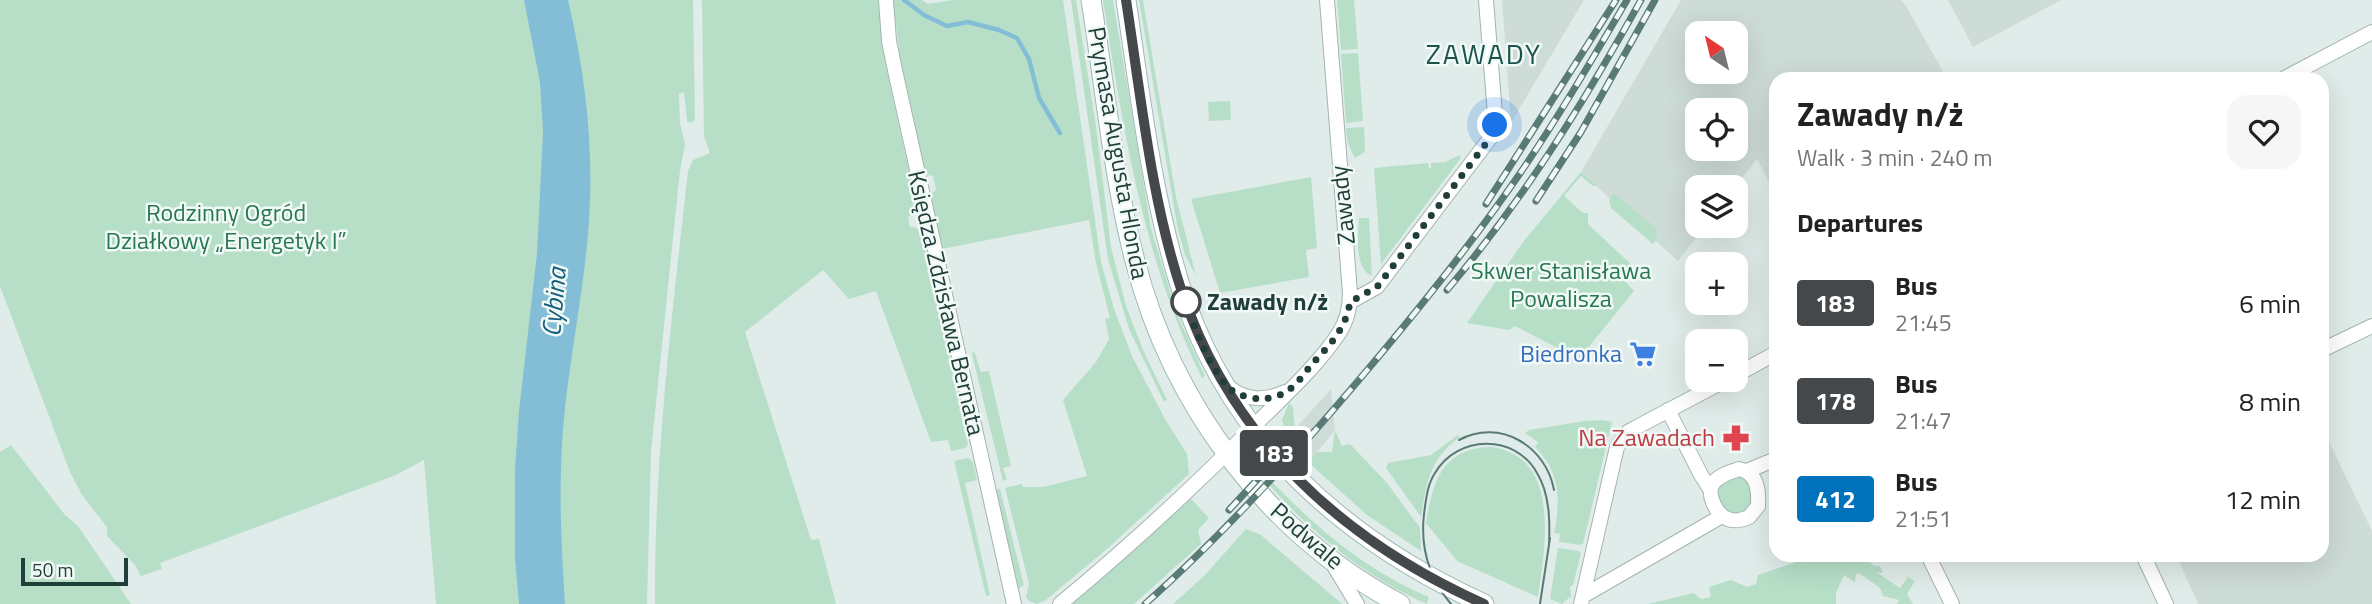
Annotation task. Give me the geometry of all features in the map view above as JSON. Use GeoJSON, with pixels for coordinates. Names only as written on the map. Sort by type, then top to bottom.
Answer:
{"type":"FeatureCollection","features":[{"type":"Feature","properties":{"kind":"main road","name":"Prymasa Augusta Hlonda"},"geometry":{"type":"LineString","coordinates":[[1091,0],[1127,228],[1141,282],[1157,330],[1174,368],[1226,454]]}},
{"type":"Feature","properties":{"kind":"main road","name":"Prymasa Augusta Hlonda"},"geometry":{"type":"LineString","coordinates":[[1126,0],[1146,129],[1170,253],[1191,316],[1221,379],[1253,427]]}},
{"type":"Feature","properties":{"kind":"main road","name":"Podwale"},"geometry":{"type":"LineString","coordinates":[[1253,427],[1309,490],[1346,524],[1408,566],[1483,604]]}},
{"type":"Feature","properties":{"kind":"main road","name":"Podwale"},"geometry":{"type":"LineString","coordinates":[[1226,454],[1274,509],[1330,558],[1400,604]]}},
{"type":"Feature","properties":{"kind":"street","name":"Księdza Zdzisława Bernata"},"geometry":{"type":"LineString","coordinates":[[887,0],[889,41],[896,75],[1014,604]]}},
{"type":"Feature","properties":{"kind":"street","name":"Zawady"},"geometry":{"type":"LineString","coordinates":[[1060,604],[1157,522],[1253,427],[1338,334],[1347,315],[1350,302],[1327,0]]}},
{"type":"Feature","properties":{"kind":"street"},"geometry":{"type":"LineString","coordinates":[[1350,302],[1377,287],[1491,137],[1495,120],[1486,0]]}},
{"type":"Feature","properties":{"kind":"street"},"geometry":{"type":"LineString","coordinates":[[2296,72],[2372,32]]}},
{"type":"Feature","properties":{"kind":"street"},"geometry":{"type":"LineString","coordinates":[[2329,347],[2372,327]]}},
{"type":"Feature","properties":{"kind":"street"},"geometry":{"type":"LineString","coordinates":[[1748,368],[1769,357]]}},
{"type":"Feature","properties":{"kind":"street"},"geometry":{"type":"LineString","coordinates":[[1221,379],[1234,392],[1252,398],[1267,398],[1289,390]]}},
{"type":"Feature","properties":{"kind":"street"},"geometry":{"type":"LineString","coordinates":[[1582,600],[1617,447],[1628,432],[1703,392]]}},
{"type":"Feature","properties":{"kind":"street"},"geometry":{"type":"LineString","coordinates":[[1668,410],[1722,516],[1737,521],[1755,512],[1759,498],[1756,481],[1747,471]]}},
{"type":"Feature","properties":{"kind":"street"},"geometry":{"type":"LineString","coordinates":[[1710,489],[1712,483],[1728,472],[1738,469],[1747,471],[1769,462]]}},
{"type":"Feature","properties":{"kind":"street"},"geometry":{"type":"LineString","coordinates":[[1582,600],[1722,516]]}},
{"type":"Feature","properties":{"kind":"street"},"geometry":{"type":"LineString","coordinates":[[1330,558],[1357,604]]}},
{"type":"Feature","properties":{"kind":"street"},"geometry":{"type":"LineString","coordinates":[[1931,562],[1952,604]]}},
{"type":"Feature","properties":{"kind":"street"},"geometry":{"type":"LineString","coordinates":[[2146,562],[2166,604]]}},
{"type":"Feature","properties":{"kind":"shaded area"},"geometry":{"type":"Polygon","coordinates":[[[1502,0],[1584,0],[1511,123],[1502,0]]]}},
{"type":"Feature","properties":{"kind":"shaded area"},"geometry":{"type":"Polygon","coordinates":[[[1681,0],[1901,0],[1943,72],[1769,72],[1769,182],[1757,159],[1744,175],[1685,175],[1685,238],[1696,238],[1678,261],[1581,172],[1681,0]]]}},
{"type":"Feature","properties":{"kind":"shaded area"},"geometry":{"type":"Polygon","coordinates":[[[1948,0],[2061,0],[1973,47],[1948,0]]]}},
{"type":"Feature","properties":{"kind":"shaded area"},"geometry":{"type":"Polygon","coordinates":[[[1331,389],[1335,430],[1313,457],[1291,433],[1331,389]]]}},
{"type":"Feature","properties":{"kind":"shaded area"},"geometry":{"type":"Polygon","coordinates":[[[2329,442],[2372,531],[2372,604],[2198,604],[2179,562],[2329,562],[2329,442]]]}},
{"type":"Feature","properties":{"kind":"green space","name":"Rodzinny Ogród Działkowy „Energetyk I”"},"geometry":{"type":"Polygon","coordinates":[[[0,0],[548,0],[550,3],[526,604],[436,604],[424,460],[396,475],[160,563],[162,569],[141,576],[135,565],[107,536],[107,527],[82,495],[70,472],[0,286],[0,0]]]}},
{"type":"Feature","properties":{"kind":"green space"},"geometry":{"type":"Polygon","coordinates":[[[563,0],[693,0],[695,120],[691,123],[687,121],[684,92],[679,94],[680,123],[685,145],[680,170],[651,452],[647,604],[539,604],[563,0]]]}},
{"type":"Feature","properties":{"kind":"green space"},"geometry":{"type":"Polygon","coordinates":[[[702,0],[879,0],[887,71],[917,207],[913,215],[908,217],[910,227],[917,228],[923,236],[968,445],[951,451],[948,440],[931,442],[876,291],[849,299],[823,270],[745,332],[811,540],[819,539],[836,604],[655,604],[661,441],[688,171],[693,160],[710,153],[704,136],[702,0]]]}},
{"type":"Feature","properties":{"kind":"green space"},"geometry":{"type":"Polygon","coordinates":[[[893,0],[922,0],[928,4],[953,0],[1063,0],[1101,262],[1114,309],[1132,356],[1187,454],[1189,474],[1108,548],[1046,600],[1037,604],[1026,597],[1029,584],[1005,488],[1022,484],[1023,487],[1043,487],[1087,476],[1063,400],[1096,362],[1109,339],[1105,319],[1110,318],[1096,263],[1089,220],[942,249],[930,194],[936,190],[933,176],[926,175],[900,58],[893,0]]]}},
{"type":"Feature","properties":{"kind":"green space"},"geometry":{"type":"Polygon","coordinates":[[[1071,0],[1076,0],[1096,126],[1111,247],[1126,306],[1167,400],[1164,402],[1129,329],[1108,259],[1071,0]]]}},
{"type":"Feature","properties":{"kind":"green space"},"geometry":{"type":"Polygon","coordinates":[[[1103,0],[1113,0],[1151,228],[1176,312],[1205,376],[1202,378],[1164,287],[1150,240],[1128,145],[1103,0]]]}},
{"type":"Feature","properties":{"kind":"green space"},"geometry":{"type":"Polygon","coordinates":[[[1139,0],[1143,0],[1176,197],[1196,276],[1185,255],[1177,225],[1139,0]]]}},
{"type":"Feature","properties":{"kind":"green space"},"geometry":{"type":"Polygon","coordinates":[[[1337,0],[1354,0],[1358,49],[1341,50],[1337,0]]]}},
{"type":"Feature","properties":{"kind":"green space"},"geometry":{"type":"Polygon","coordinates":[[[1358,53],[1363,121],[1346,123],[1341,54],[1358,53]]]}},
{"type":"Feature","properties":{"kind":"green space"},"geometry":{"type":"Polygon","coordinates":[[[1230,101],[1231,120],[1209,121],[1208,102],[1230,101]]]}},
{"type":"Feature","properties":{"kind":"green space"},"geometry":{"type":"Polygon","coordinates":[[[1364,127],[1365,152],[1355,158],[1348,144],[1346,128],[1364,127]]]}},
{"type":"Feature","properties":{"kind":"green space"},"geometry":{"type":"Polygon","coordinates":[[[1460,155],[1461,158],[1381,264],[1374,168],[1428,163],[1431,168],[1431,163],[1445,162],[1460,155]]]}},
{"type":"Feature","properties":{"kind":"green space","name":"Skwer Stanisława Powalisza"},"geometry":{"type":"Polygon","coordinates":[[[1581,172],[1597,186],[1593,186],[1581,176],[1564,196],[1583,213],[1588,213],[1588,224],[1637,270],[1618,273],[1634,291],[1579,359],[1515,326],[1509,330],[1467,323],[1523,242],[1581,172]]]}},
{"type":"Feature","properties":{"kind":"green space"},"geometry":{"type":"Polygon","coordinates":[[[1311,177],[1317,248],[1306,250],[1309,277],[1220,293],[1191,199],[1311,177]]]}},
{"type":"Feature","properties":{"kind":"green space"},"geometry":{"type":"Polygon","coordinates":[[[1614,193],[1656,228],[1657,239],[1653,244],[1611,208],[1609,200],[1614,193]]]}},
{"type":"Feature","properties":{"kind":"green space"},"geometry":{"type":"Polygon","coordinates":[[[1359,218],[1369,218],[1372,276],[1366,272],[1360,259],[1359,218]]]}},
{"type":"Feature","properties":{"kind":"green space"},"geometry":{"type":"Polygon","coordinates":[[[974,351],[981,372],[989,371],[1011,466],[1003,468],[1007,479],[1003,481],[972,354],[974,351]]]}},
{"type":"Feature","properties":{"kind":"green space"},"geometry":{"type":"Polygon","coordinates":[[[1289,403],[1293,407],[1295,429],[1287,438],[1282,420],[1289,403]]]}},
{"type":"Feature","properties":{"kind":"green space"},"geometry":{"type":"Polygon","coordinates":[[[1602,420],[1612,422],[1583,544],[1559,542],[1560,534],[1554,533],[1558,497],[1554,476],[1535,447],[1538,442],[1525,433],[1529,430],[1602,420]]]}},
{"type":"Feature","properties":{"kind":"green space"},"geometry":{"type":"Polygon","coordinates":[[[1335,430],[1342,446],[1350,444],[1387,483],[1420,528],[1421,551],[1367,515],[1308,462],[1317,452],[1332,452],[1335,430]]]}},
{"type":"Feature","properties":{"kind":"green space"},"geometry":{"type":"Polygon","coordinates":[[[1458,435],[1460,437],[1442,454],[1431,472],[1421,517],[1386,468],[1388,463],[1431,455],[1458,435]]]}},
{"type":"Feature","properties":{"kind":"green space"},"geometry":{"type":"Polygon","coordinates":[[[11,445],[65,515],[78,526],[131,604],[0,604],[0,452],[11,445]]]}},
{"type":"Feature","properties":{"kind":"green space"},"geometry":{"type":"Polygon","coordinates":[[[1490,447],[1513,454],[1529,467],[1539,485],[1545,530],[1538,597],[1457,561],[1426,523],[1432,494],[1442,470],[1460,454],[1490,447]]]}},
{"type":"Feature","properties":{"kind":"green space"},"geometry":{"type":"Polygon","coordinates":[[[968,458],[973,462],[977,480],[965,483],[990,595],[986,596],[954,461],[968,458]]]}},
{"type":"Feature","properties":{"kind":"green space"},"geometry":{"type":"Polygon","coordinates":[[[1256,467],[1337,542],[1404,586],[1429,597],[1427,604],[1384,582],[1324,539],[1288,505],[1256,467]]]}},
{"type":"Feature","properties":{"kind":"green space"},"geometry":{"type":"Polygon","coordinates":[[[1736,475],[1747,479],[1753,498],[1752,508],[1738,516],[1725,512],[1715,494],[1722,481],[1736,475]]]}},
{"type":"Feature","properties":{"kind":"green space"},"geometry":{"type":"Polygon","coordinates":[[[998,489],[1024,585],[1018,589],[996,492],[998,489]]]}},
{"type":"Feature","properties":{"kind":"green space"},"geometry":{"type":"Polygon","coordinates":[[[1191,499],[1209,518],[1198,530],[1201,544],[1134,604],[1072,604],[1191,499]]]}},
{"type":"Feature","properties":{"kind":"green space"},"geometry":{"type":"Polygon","coordinates":[[[1246,529],[1261,535],[1342,604],[1173,604],[1205,575],[1246,529]]]}},
{"type":"Feature","properties":{"kind":"green space"},"geometry":{"type":"Polygon","coordinates":[[[1558,548],[1581,553],[1573,585],[1570,587],[1571,596],[1562,604],[1550,599],[1558,548]]]}},
{"type":"Feature","properties":{"kind":"green space"},"geometry":{"type":"Polygon","coordinates":[[[1796,562],[1870,562],[1874,566],[1880,566],[1883,573],[1876,572],[1900,588],[1908,577],[1915,581],[1907,594],[1913,604],[1897,604],[1899,600],[1883,596],[1880,588],[1859,573],[1856,574],[1855,582],[1844,575],[1836,593],[1836,604],[1648,604],[1694,593],[1701,599],[1711,597],[1709,587],[1731,580],[1747,587],[1756,584],[1758,575],[1796,562]]]}},
{"type":"Feature","properties":{"kind":"water","name":"Cybina"},"geometry":{"type":"Polygon","coordinates":[[[524,0],[568,0],[580,57],[589,145],[588,233],[562,441],[561,511],[565,604],[519,604],[515,558],[515,470],[537,254],[543,132],[540,82],[524,0]]]}},
{"type":"Feature","properties":{"kind":"waterway"},"geometry":{"type":"LineString","coordinates":[[904,0],[924,15],[947,26],[968,22],[1017,38],[1029,59],[1039,98],[1060,133]]}},
{"type":"Feature","properties":{"kind":"tram line"},"geometry":{"type":"LineString","coordinates":[[1459,440],[1490,432],[1519,440],[1542,461],[1554,490]]}},
{"type":"Feature","properties":{"kind":"tram line"},"geometry":{"type":"LineString","coordinates":[[1451,604],[1432,573],[1425,551],[1423,527],[1426,498],[1432,478],[1445,460],[1457,451],[1471,446],[1501,445],[1527,460],[1537,473],[1547,499],[1549,546]]}},
{"type":"Feature","properties":{"kind":"tram line"},"geometry":{"type":"LineString","coordinates":[[1540,604],[1550,538]]}},
{"type":"Feature","properties":{"kind":"railway"},"geometry":{"type":"LineString","coordinates":[[1486,204],[1616,0]]}},
{"type":"Feature","properties":{"kind":"railway"},"geometry":{"type":"LineString","coordinates":[[1145,604],[1201,552],[1281,468],[1421,305],[1521,172],[1627,0]]}},
{"type":"Feature","properties":{"kind":"railway"},"geometry":{"type":"LineString","coordinates":[[1447,290],[1527,186],[1597,76],[1641,0]]}},
{"type":"Feature","properties":{"kind":"railway"},"geometry":{"type":"LineString","coordinates":[[1536,201],[1581,132],[1655,0]]}},
{"type":"Feature","properties":{"kind":"railway"},"geometry":{"type":"LineString","coordinates":[[1229,510],[1268,468]]}},
{"type":"Feature","properties":{"kind":"bus line","name":"183"},"geometry":{"type":"LineString","coordinates":[[1126,0],[1144,116],[1170,253],[1191,316],[1221,379],[1253,427],[1281,461],[1346,524],[1408,566],[1484,604]]}},
{"type":"Feature","properties":{"kind":"place","name":"Zawady n/ż"},"geometry":{"type":"Point","coordinates":[1186,302]}},
{"type":"Feature","properties":{"kind":"place","name":"Biedronka"},"geometry":{"type":"Point","coordinates":[1643,354]}},
{"type":"Feature","properties":{"kind":"place","name":"Na Zawadach"},"geometry":{"type":"Point","coordinates":[1736,438]}},
{"type":"Feature","properties":{"kind":"district","name":"ZAWADY"},"geometry":{"type":"Point","coordinates":[1484,54]}},
{"type":"Feature","properties":{"kind":"route"},"geometry":{"type":"LineString","coordinates":[[1186,302],[1211,361],[1228,387],[1234,392],[1262,399],[1289,390],[1343,327],[1350,302],[1377,287],[1491,137],[1495,125]]}}]}
